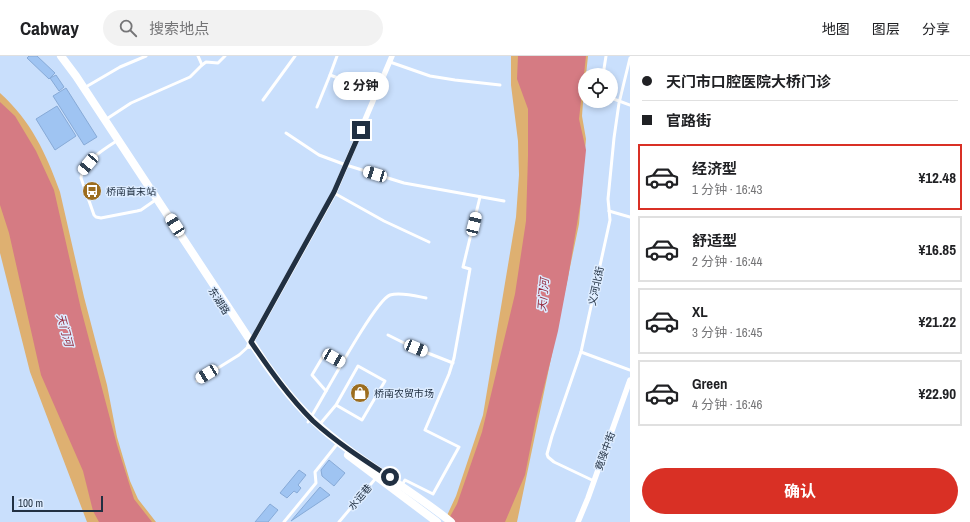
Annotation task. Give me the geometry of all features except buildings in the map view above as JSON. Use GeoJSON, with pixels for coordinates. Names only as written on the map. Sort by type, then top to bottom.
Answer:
{"type":"FeatureCollection","features":[{"type":"Feature","properties":{"kind":"main road","name":"东湖路"},"geometry":{"type":"LineString","coordinates":[[57,56],[250,344]]}},
{"type":"Feature","properties":{"kind":"main road","name":"东湖路"},"geometry":{"type":"LineString","coordinates":[[61,56],[105,120],[277,388],[293,407],[337,443],[379,474],[437,522]]}},
{"type":"Feature","properties":{"kind":"main road","name":"东湖路"},"geometry":{"type":"LineString","coordinates":[[309,420],[319,426],[337,443]]}},
{"type":"Feature","properties":{"kind":"main road","name":"东湖路"},"geometry":{"type":"LineString","coordinates":[[379,474],[402,485],[427,502],[451,522]]}},
{"type":"Feature","properties":{"kind":"street"},"geometry":{"type":"LineString","coordinates":[[250,344],[334,192],[391,59]]}},
{"type":"Feature","properties":{"kind":"street","name":"竟陵中街"},"geometry":{"type":"LineString","coordinates":[[578,522],[630,380]]}},
{"type":"Feature","properties":{"kind":"lane"},"geometry":{"type":"LineString","coordinates":[[84,88],[120,67],[146,56]]}},
{"type":"Feature","properties":{"kind":"lane"},"geometry":{"type":"LineString","coordinates":[[198,56],[202,65]]}},
{"type":"Feature","properties":{"kind":"lane"},"geometry":{"type":"LineString","coordinates":[[105,120],[131,103],[190,77],[206,62],[218,63],[225,56]]}},
{"type":"Feature","properties":{"kind":"lane"},"geometry":{"type":"LineString","coordinates":[[263,100],[295,56]]}},
{"type":"Feature","properties":{"kind":"lane"},"geometry":{"type":"LineString","coordinates":[[316,107],[337,56]]}},
{"type":"Feature","properties":{"kind":"lane"},"geometry":{"type":"LineString","coordinates":[[604,68],[606,56]]}},
{"type":"Feature","properties":{"kind":"lane","name":"义河北街"},"geometry":{"type":"LineString","coordinates":[[594,481],[554,462],[548,457],[547,454],[581,352],[610,220],[608,192],[614,138],[620,101],[630,58]]}},
{"type":"Feature","properties":{"kind":"lane"},"geometry":{"type":"LineString","coordinates":[[391,59],[430,76],[500,85]]}},
{"type":"Feature","properties":{"kind":"lane"},"geometry":{"type":"LineString","coordinates":[[330,75],[377,93]]}},
{"type":"Feature","properties":{"kind":"lane"},"geometry":{"type":"LineString","coordinates":[[620,101],[630,105]]}},
{"type":"Feature","properties":{"kind":"lane"},"geometry":{"type":"LineString","coordinates":[[286,133],[319,155],[346,165],[404,183],[504,201]]}},
{"type":"Feature","properties":{"kind":"lane"},"geometry":{"type":"LineString","coordinates":[[115,142],[97,154],[81,175],[94,215],[101,218],[137,211],[154,201]]}},
{"type":"Feature","properties":{"kind":"lane"},"geometry":{"type":"LineString","coordinates":[[334,192],[384,221],[429,242]]}},
{"type":"Feature","properties":{"kind":"lane"},"geometry":{"type":"LineString","coordinates":[[402,485],[405,480],[433,494],[459,447],[425,430],[434,412],[453,363],[470,269],[463,267],[480,197]]}},
{"type":"Feature","properties":{"kind":"lane"},"geometry":{"type":"LineString","coordinates":[[609,211],[630,217]]}},
{"type":"Feature","properties":{"kind":"lane"},"geometry":{"type":"LineString","coordinates":[[309,420],[376,308],[384,298],[390,295],[399,294],[426,298]]}},
{"type":"Feature","properties":{"kind":"lane"},"geometry":{"type":"LineString","coordinates":[[388,335],[410,346],[453,363]]}},
{"type":"Feature","properties":{"kind":"lane"},"geometry":{"type":"LineString","coordinates":[[197,381],[239,356],[250,344]]}},
{"type":"Feature","properties":{"kind":"lane"},"geometry":{"type":"LineString","coordinates":[[581,352],[630,370]]}},
{"type":"Feature","properties":{"kind":"lane"},"geometry":{"type":"LineString","coordinates":[[326,391],[312,375],[321,358],[325,353],[343,363]]}},
{"type":"Feature","properties":{"kind":"lane"},"geometry":{"type":"LineString","coordinates":[[319,426],[336,405],[358,366],[385,381],[362,420],[336,405]]}},
{"type":"Feature","properties":{"kind":"lane"},"geometry":{"type":"LineString","coordinates":[[284,522],[316,482],[314,472],[337,443]]}},
{"type":"Feature","properties":{"kind":"lane","name":"水运巷"},"geometry":{"type":"LineString","coordinates":[[339,522],[379,474]]}},
{"type":"Feature","properties":{"kind":"shaded area"},"geometry":{"type":"Polygon","coordinates":[[[511,56],[588,56],[587,68],[578,68],[578,108],[583,108],[582,116],[586,139],[579,224],[517,522],[444,522],[456,496],[483,415],[516,217],[519,175],[518,141],[511,85],[511,56]]]}},
{"type":"Feature","properties":{"kind":"shaded area"},"geometry":{"type":"Polygon","coordinates":[[[0,93],[29,126],[43,151],[60,192],[84,297],[107,385],[117,437],[130,481],[138,499],[156,522],[87,522],[30,372],[0,253],[0,93]]]}},
{"type":"Feature","properties":{"kind":"water","name":"天门河"},"geometry":{"type":"Polygon","coordinates":[[[518,56],[586,56],[585,68],[578,68],[578,108],[580,108],[579,119],[586,150],[581,200],[558,331],[536,419],[525,475],[505,522],[447,522],[457,504],[482,432],[515,294],[526,221],[528,156],[528,109],[517,79],[518,56]]]}},
{"type":"Feature","properties":{"kind":"water","name":"天门河"},"geometry":{"type":"Polygon","coordinates":[[[0,102],[15,116],[36,151],[54,190],[81,309],[117,445],[134,499],[152,522],[99,522],[93,511],[83,471],[41,375],[9,233],[0,205],[0,102]]]}},
{"type":"Feature","properties":{"kind":"place","name":"桥南首末站"},"geometry":{"type":"Point","coordinates":[92,191]}},
{"type":"Feature","properties":{"kind":"place","name":"桥南农贸市场"},"geometry":{"type":"Point","coordinates":[360,393]}},
{"type":"Feature","properties":{"kind":"route"},"geometry":{"type":"LineString","coordinates":[[361,130],[334,192],[251,342],[281,385],[315,422],[345,446],[390,477]]}}]}
